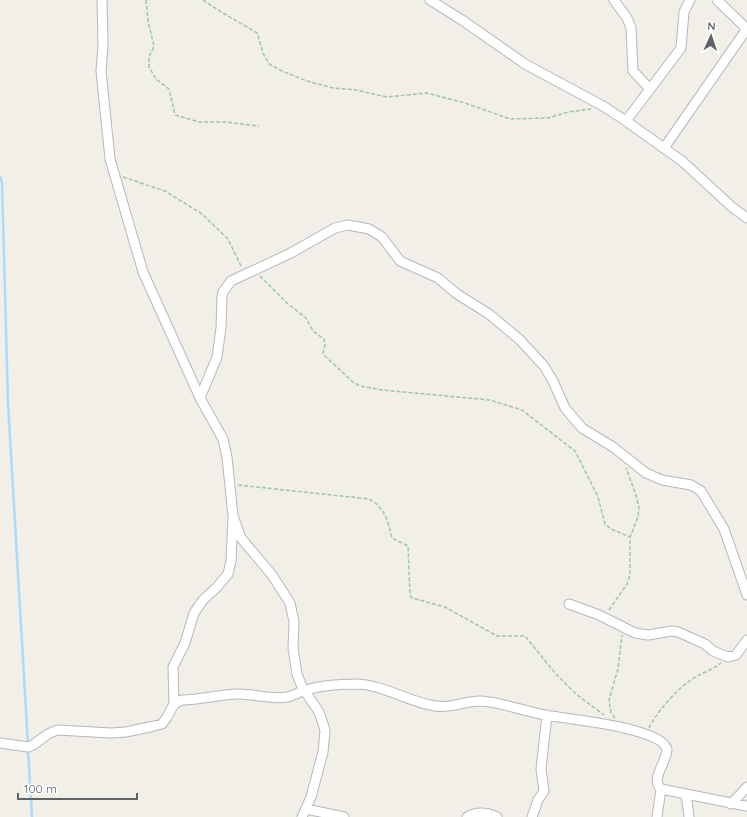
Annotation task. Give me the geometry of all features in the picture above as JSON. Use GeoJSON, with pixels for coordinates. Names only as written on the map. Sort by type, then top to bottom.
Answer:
{"type":"FeatureCollection","features":[{"type":"Feature","properties":{"kind":"street"},"geometry":{"type":"LineString","coordinates":[[0,743],[28,746],[33,745],[48,734],[58,730],[110,733],[126,732],[162,724],[170,714],[174,704],[173,667],[185,643],[194,613],[203,600],[224,579],[230,567],[233,516],[227,457],[223,439],[200,398],[143,272],[110,159],[101,71],[103,45],[102,0]]}},
{"type":"Feature","properties":{"kind":"street"},"geometry":{"type":"LineString","coordinates":[[430,0],[462,20],[525,64],[603,106],[626,121],[682,161],[732,207],[747,218]]}},
{"type":"Feature","properties":{"kind":"street"},"geometry":{"type":"LineString","coordinates":[[614,0],[627,18],[631,28],[633,71],[650,89]]}},
{"type":"Feature","properties":{"kind":"street"},"geometry":{"type":"LineString","coordinates":[[626,121],[682,46],[684,12],[690,0]]}},
{"type":"Feature","properties":{"kind":"street"},"geometry":{"type":"LineString","coordinates":[[664,148],[746,30],[744,26],[717,0]]}},
{"type":"Feature","properties":{"kind":"street"},"geometry":{"type":"LineString","coordinates":[[200,398],[216,357],[221,328],[223,292],[231,281],[291,253],[335,228],[354,225],[377,232],[400,261],[438,278],[457,294],[489,314],[520,340],[544,366],[553,381],[565,408],[582,428],[614,447],[646,473],[662,480],[691,485],[701,491],[724,529],[747,595]]}},
{"type":"Feature","properties":{"kind":"street"},"geometry":{"type":"LineString","coordinates":[[233,516],[241,538],[272,576],[290,603],[294,622],[294,659],[297,674],[304,690],[320,716],[325,735],[323,752],[311,797],[304,813],[344,817]]}},
{"type":"Feature","properties":{"kind":"street"},"geometry":{"type":"LineString","coordinates":[[569,604],[603,617],[623,629],[648,635],[672,631],[678,632],[705,644],[713,651],[728,657],[736,655],[747,640]]}},
{"type":"Feature","properties":{"kind":"street"},"geometry":{"type":"LineString","coordinates":[[174,704],[182,700],[240,694],[264,698],[287,697],[298,694],[304,690],[340,684],[367,685],[433,706],[447,708],[478,701],[547,715],[585,720],[646,735],[664,744],[667,749],[666,759],[657,781],[657,786],[661,790],[747,806]]}},
{"type":"Feature","properties":{"kind":"street"},"geometry":{"type":"LineString","coordinates":[[532,817],[538,800],[544,791],[541,769],[547,715]]}},
{"type":"Feature","properties":{"kind":"street"},"geometry":{"type":"LineString","coordinates":[[731,804],[747,787]]}},
{"type":"Feature","properties":{"kind":"street"},"geometry":{"type":"LineString","coordinates":[[657,817],[661,790]]}},
{"type":"Feature","properties":{"kind":"street"},"geometry":{"type":"LineString","coordinates":[[686,794],[688,817]]}},
{"type":"Feature","properties":{"kind":"street"},"geometry":{"type":"LineString","coordinates":[[467,817],[475,813],[482,812],[497,817]]}},
{"type":"Feature","properties":{"kind":"path"},"geometry":{"type":"LineString","coordinates":[[146,0],[148,21],[154,46],[148,61],[149,67],[156,79],[169,89],[175,115],[199,122],[225,122],[259,126]]}},
{"type":"Feature","properties":{"kind":"path"},"geometry":{"type":"LineString","coordinates":[[202,0],[224,12],[242,26],[257,33],[263,53],[269,64],[301,78],[333,88],[388,97],[426,93],[466,103],[510,118],[548,118],[568,112],[603,106]]}},
{"type":"Feature","properties":{"kind":"path"},"geometry":{"type":"LineString","coordinates":[[115,174],[165,191],[202,214],[228,239],[248,272],[282,295],[288,304],[306,318],[313,330],[324,338],[326,342],[323,353],[353,382],[382,390],[490,400],[522,410],[575,451],[598,497],[606,524],[611,529],[630,537]]}},
{"type":"Feature","properties":{"kind":"path"},"geometry":{"type":"LineString","coordinates":[[603,617],[627,584],[630,576],[630,537],[637,522],[639,508],[636,495],[624,464]]}},
{"type":"Feature","properties":{"kind":"path"},"geometry":{"type":"LineString","coordinates":[[230,484],[369,499],[374,501],[383,511],[390,523],[392,538],[408,546],[410,595],[412,598],[445,607],[497,636],[526,636],[555,673],[576,694],[610,719],[614,717]]}},
{"type":"Feature","properties":{"kind":"path"},"geometry":{"type":"LineString","coordinates":[[623,629],[619,664],[609,700],[609,707],[614,717],[628,730]]}},
{"type":"Feature","properties":{"kind":"path"},"geometry":{"type":"LineString","coordinates":[[646,735],[651,724],[688,682],[709,672],[728,657]]}},
{"type":"Feature","properties":{"kind":"waterway"},"geometry":{"type":"LineString","coordinates":[[0,177],[2,182],[8,403],[28,745]]}},
{"type":"Feature","properties":{"kind":"waterway"},"geometry":{"type":"LineString","coordinates":[[28,750],[32,817]]}}]}
